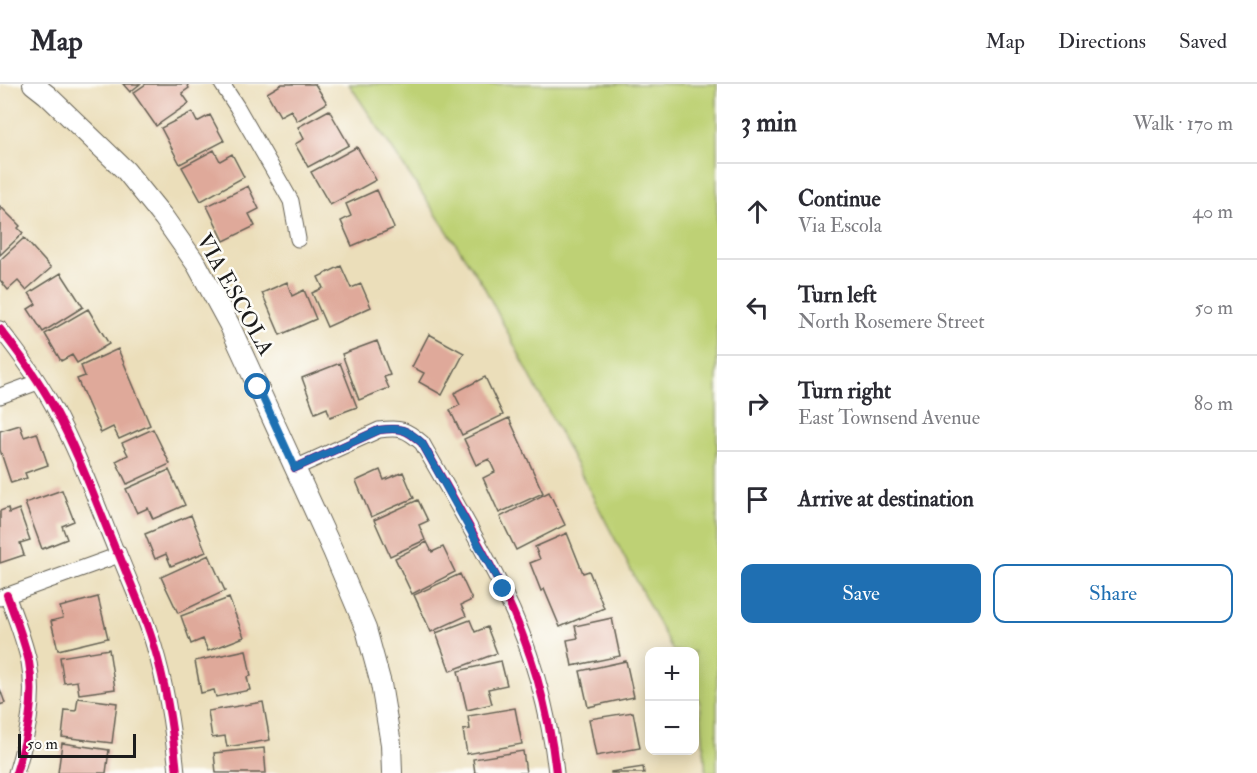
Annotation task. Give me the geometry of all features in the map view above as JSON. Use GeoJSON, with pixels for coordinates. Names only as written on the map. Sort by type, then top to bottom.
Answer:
{"type":"FeatureCollection","features":[{"type":"Feature","properties":{"kind":"main road","name":"VIA ESCOLA"},"geometry":{"type":"LineString","coordinates":[[46,88],[126,171],[164,218],[197,265],[230,324],[366,629],[383,694],[391,744],[392,773]]}},
{"type":"Feature","properties":{"kind":"street"},"geometry":{"type":"LineString","coordinates":[[222,84],[291,201],[298,239]]}},
{"type":"Feature","properties":{"kind":"street"},"geometry":{"type":"LineString","coordinates":[[0,329],[16,348],[38,382],[68,435],[139,603],[165,684],[177,773]]}},
{"type":"Feature","properties":{"kind":"street"},"geometry":{"type":"LineString","coordinates":[[0,396],[38,382]]}},
{"type":"Feature","properties":{"kind":"street"},"geometry":{"type":"LineString","coordinates":[[295,468],[379,430],[403,429],[422,443],[503,589],[522,634],[545,710],[554,751],[556,773]]}},
{"type":"Feature","properties":{"kind":"street"},"geometry":{"type":"LineString","coordinates":[[16,773],[30,716],[31,688],[22,636],[4,596],[119,555]]}},
{"type":"Feature","properties":{"kind":"green space"},"geometry":{"type":"Polygon","coordinates":[[[349,84],[717,84],[717,773],[706,773],[699,701],[699,647],[671,647],[482,283],[349,84]]]}},
{"type":"Feature","properties":{"kind":"building"},"geometry":{"type":"Polygon","coordinates":[[[123,84],[140,84],[130,92],[123,84]]]}},
{"type":"Feature","properties":{"kind":"building"},"geometry":{"type":"Polygon","coordinates":[[[146,84],[187,84],[189,88],[182,93],[189,103],[156,126],[133,93],[146,84]]]}},
{"type":"Feature","properties":{"kind":"building"},"geometry":{"type":"Polygon","coordinates":[[[282,84],[315,84],[327,103],[297,121],[291,110],[280,116],[267,93],[282,84]]]}},
{"type":"Feature","properties":{"kind":"building"},"geometry":{"type":"Polygon","coordinates":[[[329,110],[349,145],[308,167],[295,144],[304,139],[298,127],[329,110]]]}},
{"type":"Feature","properties":{"kind":"building"},"geometry":{"type":"Polygon","coordinates":[[[192,112],[197,122],[210,115],[224,141],[180,164],[161,128],[192,112]]]}},
{"type":"Feature","properties":{"kind":"building"},"geometry":{"type":"Polygon","coordinates":[[[357,147],[376,180],[330,205],[311,172],[357,147]]]}},
{"type":"Feature","properties":{"kind":"building"},"geometry":{"type":"Polygon","coordinates":[[[214,150],[220,161],[232,154],[244,177],[201,201],[182,167],[214,150]]]}},
{"type":"Feature","properties":{"kind":"building"},"geometry":{"type":"Polygon","coordinates":[[[248,186],[259,209],[249,214],[255,226],[224,241],[207,206],[248,186]]]}},
{"type":"Feature","properties":{"kind":"building"},"geometry":{"type":"Polygon","coordinates":[[[377,190],[394,228],[352,246],[341,221],[351,216],[346,204],[377,190]]]}},
{"type":"Feature","properties":{"kind":"building"},"geometry":{"type":"Polygon","coordinates":[[[0,206],[20,226],[18,228],[23,233],[0,255],[0,206]]]}},
{"type":"Feature","properties":{"kind":"building"},"geometry":{"type":"Polygon","coordinates":[[[24,238],[51,268],[26,290],[18,281],[8,290],[0,280],[0,260],[24,238]]]}},
{"type":"Feature","properties":{"kind":"building"},"geometry":{"type":"Polygon","coordinates":[[[341,266],[351,288],[361,284],[371,307],[327,327],[312,293],[323,288],[318,277],[341,266]]]}},
{"type":"Feature","properties":{"kind":"building"},"geometry":{"type":"Polygon","coordinates":[[[61,273],[83,307],[43,332],[28,309],[36,304],[29,293],[61,273]]]}},
{"type":"Feature","properties":{"kind":"building"},"geometry":{"type":"Polygon","coordinates":[[[287,282],[292,296],[304,290],[316,319],[280,335],[262,293],[287,282]]]}},
{"type":"Feature","properties":{"kind":"building"},"geometry":{"type":"Polygon","coordinates":[[[88,309],[109,344],[77,363],[72,355],[61,361],[45,334],[88,309]]]}},
{"type":"Feature","properties":{"kind":"building"},"geometry":{"type":"Polygon","coordinates":[[[429,334],[464,353],[442,395],[419,382],[424,373],[412,367],[429,334]]]}},
{"type":"Feature","properties":{"kind":"building"},"geometry":{"type":"Polygon","coordinates":[[[377,341],[390,375],[384,377],[389,388],[359,400],[342,354],[377,341]]]}},
{"type":"Feature","properties":{"kind":"building"},"geometry":{"type":"Polygon","coordinates":[[[118,349],[150,425],[119,439],[113,427],[101,433],[77,379],[85,376],[81,366],[118,349]]]}},
{"type":"Feature","properties":{"kind":"building"},"geometry":{"type":"Polygon","coordinates":[[[340,363],[357,407],[330,417],[327,408],[315,413],[302,378],[340,363]]]}},
{"type":"Feature","properties":{"kind":"building"},"geometry":{"type":"Polygon","coordinates":[[[485,377],[503,415],[462,435],[450,410],[460,405],[454,393],[485,377]]]}},
{"type":"Feature","properties":{"kind":"building"},"geometry":{"type":"Polygon","coordinates":[[[509,418],[543,493],[499,513],[483,478],[495,472],[489,459],[476,465],[464,439],[509,418]]]}},
{"type":"Feature","properties":{"kind":"building"},"geometry":{"type":"Polygon","coordinates":[[[20,425],[24,437],[37,433],[48,465],[25,473],[27,478],[11,483],[0,450],[0,431],[20,425]]]}},
{"type":"Feature","properties":{"kind":"building"},"geometry":{"type":"Polygon","coordinates":[[[153,429],[170,464],[127,484],[116,461],[128,455],[122,443],[153,429]]]}},
{"type":"Feature","properties":{"kind":"building"},"geometry":{"type":"Polygon","coordinates":[[[169,470],[185,505],[153,519],[148,508],[137,513],[126,489],[169,470]]]}},
{"type":"Feature","properties":{"kind":"building"},"geometry":{"type":"Polygon","coordinates":[[[380,470],[384,480],[403,472],[414,498],[371,517],[356,481],[380,470]]]}},
{"type":"Feature","properties":{"kind":"building"},"geometry":{"type":"Polygon","coordinates":[[[62,490],[74,521],[62,526],[67,539],[42,549],[25,503],[62,490]]]}},
{"type":"Feature","properties":{"kind":"building"},"geometry":{"type":"Polygon","coordinates":[[[549,492],[565,525],[516,550],[500,517],[549,492]]]}},
{"type":"Feature","properties":{"kind":"building"},"geometry":{"type":"Polygon","coordinates":[[[418,500],[428,521],[419,525],[425,540],[390,556],[374,520],[418,500]]]}},
{"type":"Feature","properties":{"kind":"building"},"geometry":{"type":"Polygon","coordinates":[[[8,508],[9,513],[19,509],[30,540],[20,543],[24,555],[0,563],[0,511],[8,508]]]}},
{"type":"Feature","properties":{"kind":"building"},"geometry":{"type":"Polygon","coordinates":[[[191,515],[206,552],[171,566],[166,554],[155,559],[145,534],[191,515]]]}},
{"type":"Feature","properties":{"kind":"building"},"geometry":{"type":"Polygon","coordinates":[[[567,533],[583,573],[589,571],[604,608],[560,627],[544,589],[541,591],[530,563],[540,559],[535,547],[567,533]]]}},
{"type":"Feature","properties":{"kind":"building"},"geometry":{"type":"Polygon","coordinates":[[[427,542],[432,552],[443,547],[455,572],[412,594],[395,558],[427,542]]]}},
{"type":"Feature","properties":{"kind":"building"},"geometry":{"type":"Polygon","coordinates":[[[209,555],[225,591],[178,613],[161,577],[209,555]]]}},
{"type":"Feature","properties":{"kind":"building"},"geometry":{"type":"Polygon","coordinates":[[[460,574],[472,600],[461,605],[466,616],[431,632],[414,595],[460,574]]]}},
{"type":"Feature","properties":{"kind":"building"},"geometry":{"type":"Polygon","coordinates":[[[98,597],[108,638],[58,650],[51,621],[63,618],[60,607],[98,597]]]}},
{"type":"Feature","properties":{"kind":"building"},"geometry":{"type":"Polygon","coordinates":[[[229,598],[244,637],[208,651],[203,639],[191,644],[181,616],[229,598]]]}},
{"type":"Feature","properties":{"kind":"building"},"geometry":{"type":"Polygon","coordinates":[[[612,618],[620,656],[572,666],[567,640],[578,638],[575,626],[612,618]]]}},
{"type":"Feature","properties":{"kind":"building"},"geometry":{"type":"Polygon","coordinates":[[[470,620],[475,632],[487,627],[497,653],[450,671],[436,633],[470,620]]]}},
{"type":"Feature","properties":{"kind":"building"},"geometry":{"type":"Polygon","coordinates":[[[109,649],[115,689],[79,694],[77,681],[64,683],[60,657],[109,649]]]}},
{"type":"Feature","properties":{"kind":"building"},"geometry":{"type":"Polygon","coordinates":[[[246,650],[251,676],[247,677],[250,690],[216,697],[214,690],[201,693],[195,661],[246,650]]]}},
{"type":"Feature","properties":{"kind":"building"},"geometry":{"type":"Polygon","coordinates":[[[501,661],[507,685],[488,689],[492,704],[467,710],[458,671],[501,661]]]}},
{"type":"Feature","properties":{"kind":"building"},"geometry":{"type":"Polygon","coordinates":[[[626,661],[634,697],[588,707],[580,671],[626,661]]]}},
{"type":"Feature","properties":{"kind":"building"},"geometry":{"type":"Polygon","coordinates":[[[0,689],[5,703],[0,705],[0,689]]]}},
{"type":"Feature","properties":{"kind":"building"},"geometry":{"type":"Polygon","coordinates":[[[78,698],[117,703],[112,743],[62,737],[65,710],[76,711],[78,698]]]}},
{"type":"Feature","properties":{"kind":"building"},"geometry":{"type":"Polygon","coordinates":[[[263,702],[270,740],[227,747],[225,736],[212,738],[208,711],[263,702]]]}},
{"type":"Feature","properties":{"kind":"building"},"geometry":{"type":"Polygon","coordinates":[[[515,708],[522,744],[467,754],[463,730],[470,729],[468,716],[515,708]]]}},
{"type":"Feature","properties":{"kind":"building"},"geometry":{"type":"Polygon","coordinates":[[[633,712],[640,748],[596,756],[589,719],[633,712]]]}},
{"type":"Feature","properties":{"kind":"building"},"geometry":{"type":"Polygon","coordinates":[[[62,743],[109,750],[106,773],[58,773],[62,743]]]}},
{"type":"Feature","properties":{"kind":"building"},"geometry":{"type":"Polygon","coordinates":[[[264,748],[266,773],[216,773],[214,753],[264,748]]]}},
{"type":"Feature","properties":{"kind":"building"},"geometry":{"type":"Polygon","coordinates":[[[523,751],[526,773],[475,773],[473,759],[523,751]]]}},
{"type":"Feature","properties":{"kind":"building"},"geometry":{"type":"Polygon","coordinates":[[[643,767],[644,773],[611,773],[611,772],[643,767]]]}},
{"type":"Feature","properties":{"kind":"cycle path"},"geometry":{"type":"LineString","coordinates":[[0,329],[35,376],[62,423],[142,610],[159,662],[166,693],[177,773]]}},
{"type":"Feature","properties":{"kind":"cycle path"},"geometry":{"type":"LineString","coordinates":[[295,468],[379,430],[402,430],[422,443],[493,570],[521,632],[537,678],[549,726],[556,773]]}},
{"type":"Feature","properties":{"kind":"cycle path"},"geometry":{"type":"LineString","coordinates":[[7,595],[25,645],[31,676],[29,718],[16,773]]}},
{"type":"Feature","properties":{"kind":"route"},"geometry":{"type":"LineString","coordinates":[[258,387],[295,468],[379,430],[403,429],[412,434],[422,443],[503,589]]}}]}
